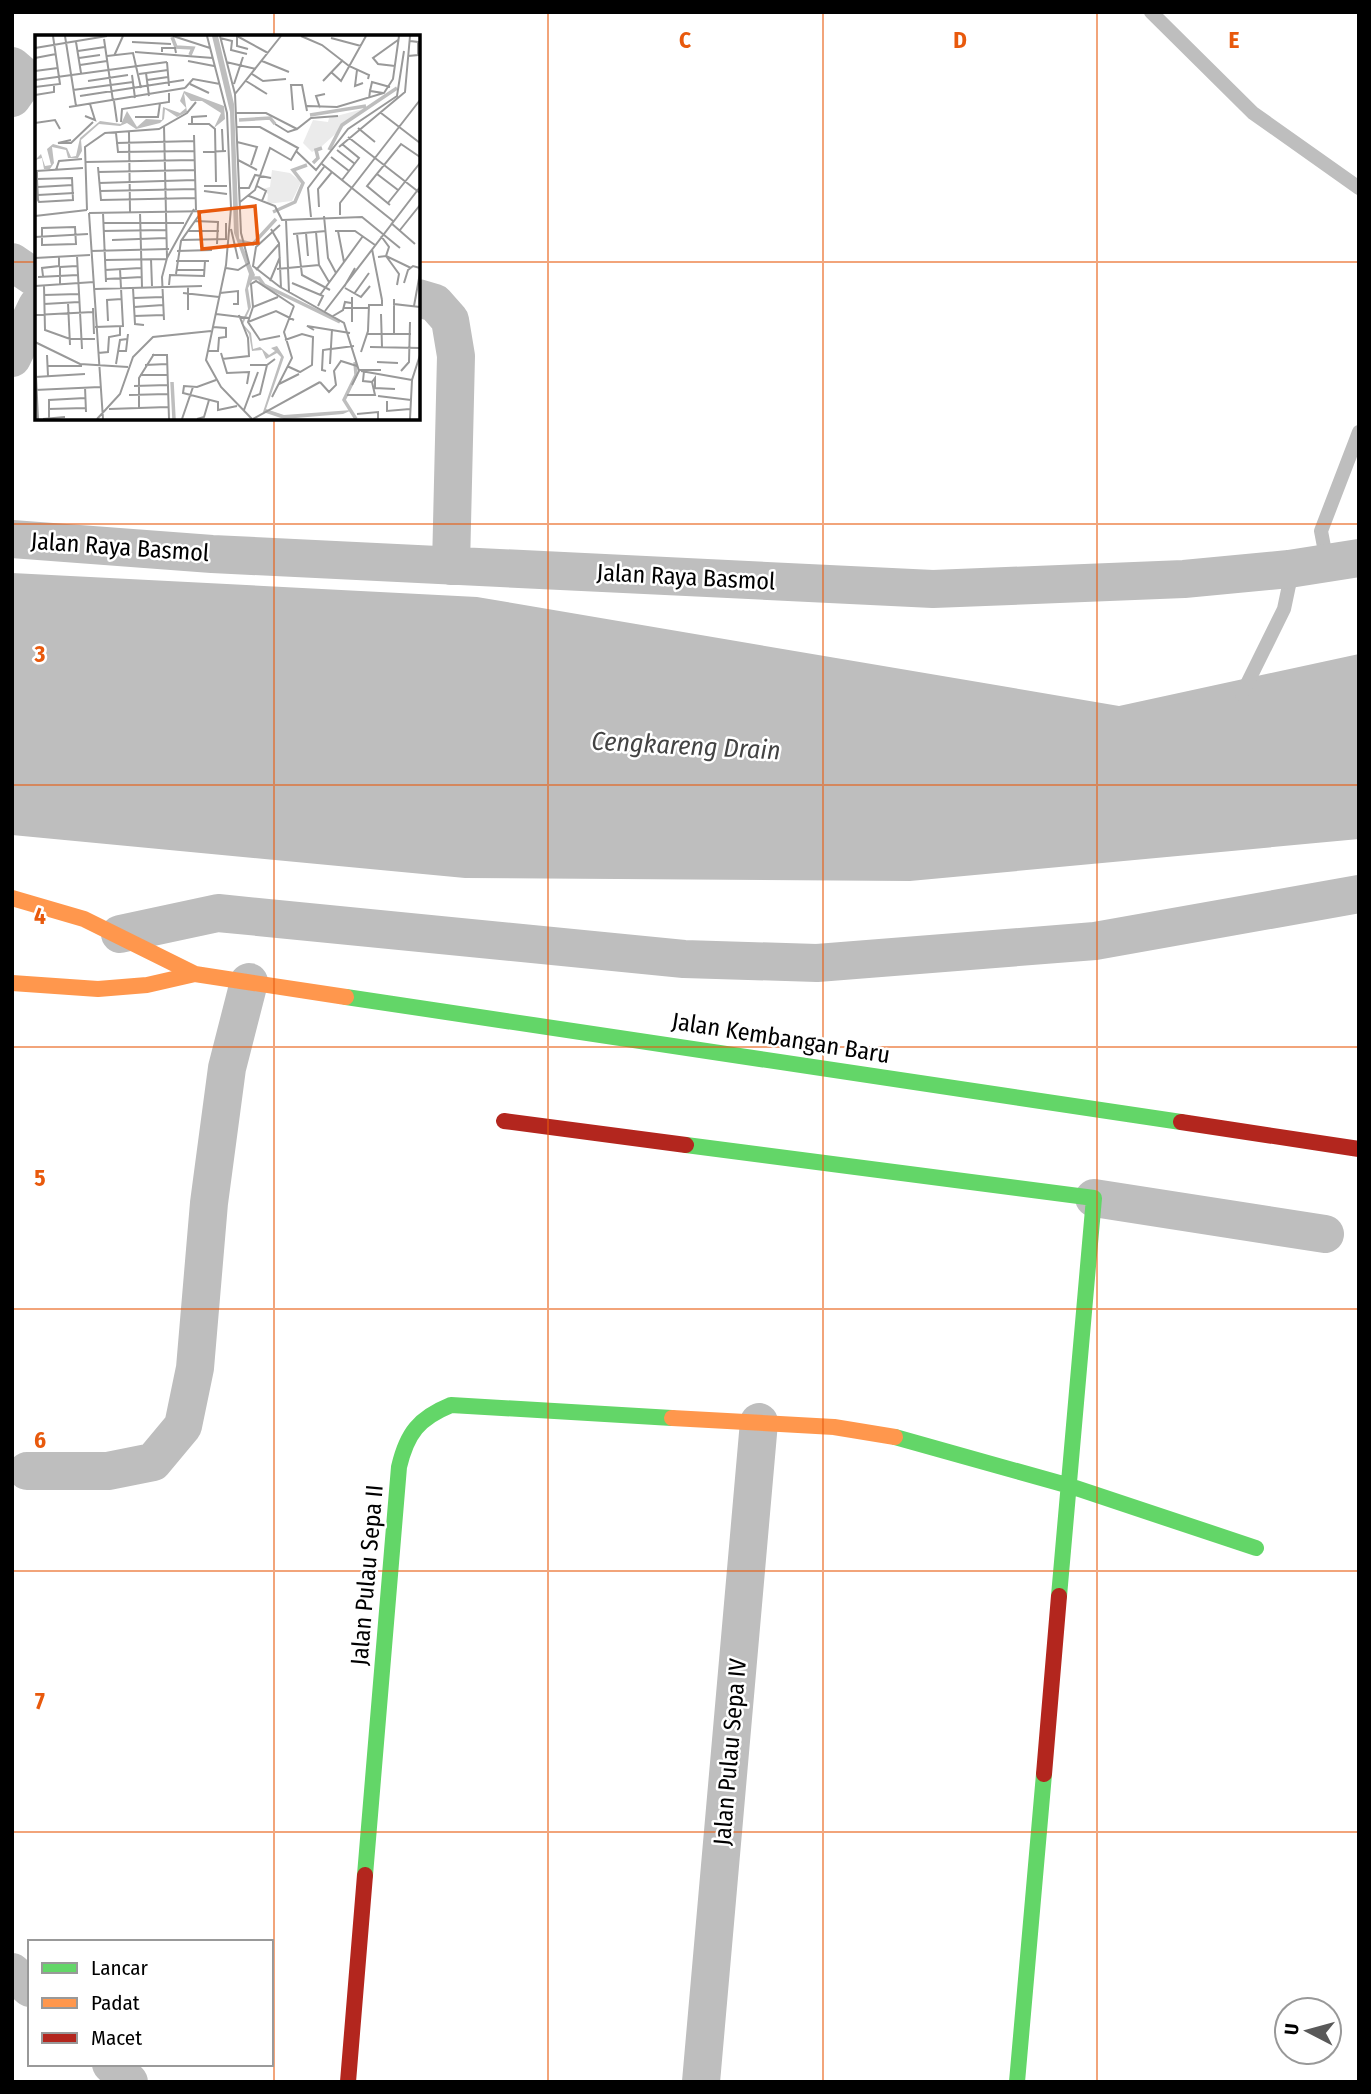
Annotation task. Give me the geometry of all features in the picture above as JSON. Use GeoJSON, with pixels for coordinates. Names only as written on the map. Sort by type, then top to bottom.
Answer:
{"type":"FeatureCollection","features":[{"type":"Feature","properties":{"kind":"street"},"geometry":{"type":"LineString","coordinates":[[12,66],[26,78],[12,98]]}},
{"type":"Feature","properties":{"kind":"street"},"geometry":{"type":"LineString","coordinates":[[12,262],[35,278]]}},
{"type":"Feature","properties":{"kind":"street"},"geometry":{"type":"LineString","coordinates":[[420,299],[435,303],[450,320],[456,356],[451,566]]}},
{"type":"Feature","properties":{"kind":"street"},"geometry":{"type":"LineString","coordinates":[[12,358],[35,310]]}},
{"type":"Feature","properties":{"kind":"street","name":"Jalan Raya Basmol"},"geometry":{"type":"LineString","coordinates":[[12,539],[212,554],[933,589],[1184,579],[1302,567],[1359,558]]}},
{"type":"Feature","properties":{"kind":"street"},"geometry":{"type":"LineString","coordinates":[[120,934],[218,913],[684,959],[817,963],[1095,942],[1359,894]]}},
{"type":"Feature","properties":{"kind":"street","name":"Jalan Kembangan Baru"},"geometry":{"type":"LineString","coordinates":[[12,898],[37,903],[120,934],[195,974],[1359,1149]]}},
{"type":"Feature","properties":{"kind":"street","name":"Jalan Kembangan Baru"},"geometry":{"type":"LineString","coordinates":[[12,983],[97,989],[146,985],[195,974]]}},
{"type":"Feature","properties":{"kind":"street"},"geometry":{"type":"LineString","coordinates":[[27,1471],[108,1471],[153,1462],[183,1426],[195,1368],[209,1203],[227,1068],[249,982]]}},
{"type":"Feature","properties":{"kind":"street"},"geometry":{"type":"LineString","coordinates":[[504,1121],[1094,1198],[1325,1234]]}},
{"type":"Feature","properties":{"kind":"street"},"geometry":{"type":"LineString","coordinates":[[1017,2082],[1094,1198]]}},
{"type":"Feature","properties":{"kind":"street","name":"Jalan Pulau Sepa II"},"geometry":{"type":"LineString","coordinates":[[348,2082],[399,1467],[405,1439],[423,1416],[451,1405],[834,1427],[908,1439],[1070,1486],[1256,1548]]}},
{"type":"Feature","properties":{"kind":"street","name":"Jalan Pulau Sepa IV"},"geometry":{"type":"LineString","coordinates":[[701,2082],[759,1422]]}},
{"type":"Feature","properties":{"kind":"street"},"geometry":{"type":"LineString","coordinates":[[12,1972],[28,1987]]}},
{"type":"Feature","properties":{"kind":"street"},"geometry":{"type":"LineString","coordinates":[[113,2066],[129,2082]]}},
{"type":"Feature","properties":{"kind":"water","name":"Cengkareng Drain"},"geometry":{"type":"Polygon","coordinates":[[[12,573],[477,597],[1119,706],[1359,654],[1359,839],[910,881],[465,878],[12,835],[12,573]]]}},
{"type":"Feature","properties":{"kind":"waterway"},"geometry":{"type":"LineString","coordinates":[[1151,12],[1253,113],[1359,188]]}},
{"type":"Feature","properties":{"kind":"waterway"},"geometry":{"type":"LineString","coordinates":[[1320,559],[1326,557],[1321,531],[1359,432]]}},
{"type":"Feature","properties":{"kind":"waterway"},"geometry":{"type":"LineString","coordinates":[[1242,694],[1284,609],[1292,571]]}},
{"type":"Feature","properties":{"kind":"traffic: fast"},"geometry":{"type":"LineString","coordinates":[[346,997],[1181,1122]]}},
{"type":"Feature","properties":{"kind":"traffic: fast"},"geometry":{"type":"LineString","coordinates":[[686,1145],[1094,1198],[1059,1596]]}},
{"type":"Feature","properties":{"kind":"traffic: fast"},"geometry":{"type":"LineString","coordinates":[[365,1875],[399,1467],[406,1445],[416,1428],[430,1415],[451,1405],[672,1418]]}},
{"type":"Feature","properties":{"kind":"traffic: fast"},"geometry":{"type":"LineString","coordinates":[[895,1437],[1070,1486],[1256,1548]]}},
{"type":"Feature","properties":{"kind":"traffic: fast"},"geometry":{"type":"LineString","coordinates":[[1017,2082],[1044,1774]]}},
{"type":"Feature","properties":{"kind":"traffic: slow"},"geometry":{"type":"LineString","coordinates":[[12,898],[84,919],[195,974],[346,997]]}},
{"type":"Feature","properties":{"kind":"traffic: slow"},"geometry":{"type":"LineString","coordinates":[[12,983],[98,989],[147,985],[195,974]]}},
{"type":"Feature","properties":{"kind":"traffic: slow"},"geometry":{"type":"LineString","coordinates":[[672,1418],[834,1427],[895,1437]]}},
{"type":"Feature","properties":{"kind":"traffic: jam"},"geometry":{"type":"LineString","coordinates":[[504,1121],[686,1145]]}},
{"type":"Feature","properties":{"kind":"traffic: jam"},"geometry":{"type":"LineString","coordinates":[[1181,1122],[1359,1149]]}},
{"type":"Feature","properties":{"kind":"traffic: jam"},"geometry":{"type":"LineString","coordinates":[[1044,1774],[1059,1596]]}},
{"type":"Feature","properties":{"kind":"traffic: jam"},"geometry":{"type":"LineString","coordinates":[[348,2082],[365,1875]]}}]}
